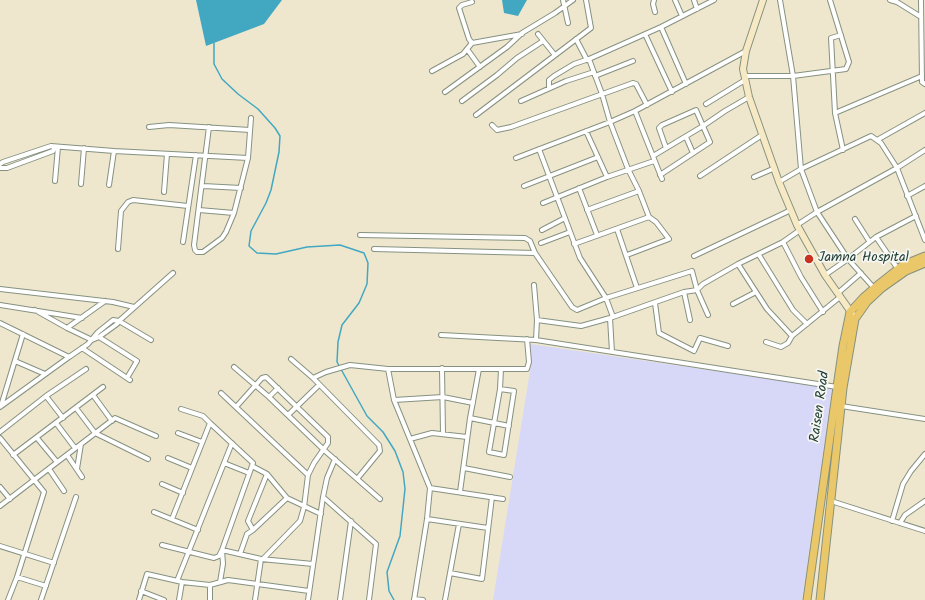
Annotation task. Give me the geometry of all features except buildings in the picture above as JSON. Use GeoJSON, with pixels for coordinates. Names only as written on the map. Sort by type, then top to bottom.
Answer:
{"type":"FeatureCollection","features":[{"type":"Feature","properties":{"kind":"main road","name":"Raisen Road"},"geometry":{"type":"LineString","coordinates":[[820,600],[831,501],[840,388],[849,347],[853,315],[863,298],[874,288],[903,266],[925,256]]}},
{"type":"Feature","properties":{"kind":"main road","name":"Raisen Road"},"geometry":{"type":"LineString","coordinates":[[853,315],[882,288],[906,271],[925,263]]}},
{"type":"Feature","properties":{"kind":"main road","name":"Raisen Road"},"geometry":{"type":"LineString","coordinates":[[807,600],[838,406]]}},
{"type":"Feature","properties":{"kind":"street"},"geometry":{"type":"LineString","coordinates":[[563,0],[568,23]]}},
{"type":"Feature","properties":{"kind":"street"},"geometry":{"type":"LineString","coordinates":[[445,92],[507,48],[522,34],[573,0]]}},
{"type":"Feature","properties":{"kind":"street"},"geometry":{"type":"LineString","coordinates":[[476,114],[554,54],[591,28],[586,0]]}},
{"type":"Feature","properties":{"kind":"street"},"geometry":{"type":"LineString","coordinates":[[654,0],[653,4],[655,12]]}},
{"type":"Feature","properties":{"kind":"street"},"geometry":{"type":"LineString","coordinates":[[675,0],[682,16]]}},
{"type":"Feature","properties":{"kind":"street"},"geometry":{"type":"LineString","coordinates":[[694,0],[697,9]]}},
{"type":"Feature","properties":{"kind":"street"},"geometry":{"type":"LineString","coordinates":[[549,88],[549,80],[574,64],[588,60],[661,27],[714,0]]}},
{"type":"Feature","properties":{"kind":"street"},"geometry":{"type":"LineString","coordinates":[[763,0],[747,45],[743,69],[749,97],[779,182],[799,227],[826,275],[853,315]]}},
{"type":"Feature","properties":{"kind":"street"},"geometry":{"type":"LineString","coordinates":[[780,0],[793,76],[801,169],[817,212],[848,259],[874,288]]}},
{"type":"Feature","properties":{"kind":"street"},"geometry":{"type":"LineString","coordinates":[[706,104],[745,78],[793,76],[846,69],[849,62],[830,0]]}},
{"type":"Feature","properties":{"kind":"street"},"geometry":{"type":"LineString","coordinates":[[890,0],[896,1],[921,17]]}},
{"type":"Feature","properties":{"kind":"street"},"geometry":{"type":"LineString","coordinates":[[922,1],[922,82],[925,84]]}},
{"type":"Feature","properties":{"kind":"street"},"geometry":{"type":"LineString","coordinates":[[472,2],[462,5],[459,8],[469,39],[472,43]]}},
{"type":"Feature","properties":{"kind":"street"},"geometry":{"type":"LineString","coordinates":[[661,27],[686,84]]}},
{"type":"Feature","properties":{"kind":"street"},"geometry":{"type":"LineString","coordinates":[[432,71],[463,54],[472,43],[522,34]]}},
{"type":"Feature","properties":{"kind":"street"},"geometry":{"type":"LineString","coordinates":[[538,34],[554,54]]}},
{"type":"Feature","properties":{"kind":"street"},"geometry":{"type":"LineString","coordinates":[[645,34],[672,92]]}},
{"type":"Feature","properties":{"kind":"street"},"geometry":{"type":"LineString","coordinates":[[841,35],[831,38],[835,113],[843,150]]}},
{"type":"Feature","properties":{"kind":"street"},"geometry":{"type":"LineString","coordinates":[[576,39],[594,74],[628,169],[639,191],[649,217],[656,222],[669,238],[627,255]]}},
{"type":"Feature","properties":{"kind":"street"},"geometry":{"type":"LineString","coordinates":[[462,101],[517,58],[543,40]]}},
{"type":"Feature","properties":{"kind":"street"},"geometry":{"type":"LineString","coordinates":[[467,49],[480,67]]}},
{"type":"Feature","properties":{"kind":"street"},"geometry":{"type":"LineString","coordinates":[[516,158],[635,111],[746,51]]}},
{"type":"Feature","properties":{"kind":"street"},"geometry":{"type":"LineString","coordinates":[[520,101],[566,81],[594,74],[633,61]]}},
{"type":"Feature","properties":{"kind":"street"},"geometry":{"type":"LineString","coordinates":[[835,113],[922,76]]}},
{"type":"Feature","properties":{"kind":"street"},"geometry":{"type":"LineString","coordinates":[[492,125],[497,130],[510,127],[633,83],[636,84],[647,105]]}},
{"type":"Feature","properties":{"kind":"street"},"geometry":{"type":"LineString","coordinates":[[543,203],[653,158],[666,148],[749,97]]}},
{"type":"Feature","properties":{"kind":"street"},"geometry":{"type":"LineString","coordinates":[[635,111],[661,177],[679,162],[710,142],[696,110],[662,125],[659,128],[666,148]]}},
{"type":"Feature","properties":{"kind":"street"},"geometry":{"type":"LineString","coordinates":[[877,140],[925,113]]}},
{"type":"Feature","properties":{"kind":"street"},"geometry":{"type":"LineString","coordinates":[[209,127],[194,245],[195,250],[199,253],[222,238],[234,213],[248,158],[250,118]]}},
{"type":"Feature","properties":{"kind":"street"},"geometry":{"type":"LineString","coordinates":[[149,127],[169,124],[250,130]]}},
{"type":"Feature","properties":{"kind":"street"},"geometry":{"type":"LineString","coordinates":[[586,131],[607,177]]}},
{"type":"Feature","properties":{"kind":"street"},"geometry":{"type":"LineString","coordinates":[[700,176],[762,135]]}},
{"type":"Feature","properties":{"kind":"street"},"geometry":{"type":"LineString","coordinates":[[779,182],[801,169],[871,136],[881,142],[896,168],[925,240]]}},
{"type":"Feature","properties":{"kind":"street"},"geometry":{"type":"LineString","coordinates":[[686,137],[693,153]]}},
{"type":"Feature","properties":{"kind":"street"},"geometry":{"type":"LineString","coordinates":[[0,164],[27,153],[50,146],[248,158]]}},
{"type":"Feature","properties":{"kind":"street"},"geometry":{"type":"LineString","coordinates":[[0,168],[7,168],[53,152],[56,147]]}},
{"type":"Feature","properties":{"kind":"street"},"geometry":{"type":"LineString","coordinates":[[55,181],[56,147]]}},
{"type":"Feature","properties":{"kind":"street"},"geometry":{"type":"LineString","coordinates":[[81,184],[84,148]]}},
{"type":"Feature","properties":{"kind":"street"},"geometry":{"type":"LineString","coordinates":[[539,149],[580,258],[606,298],[611,317],[612,352]]}},
{"type":"Feature","properties":{"kind":"street"},"geometry":{"type":"LineString","coordinates":[[537,320],[581,326],[655,303],[684,292],[697,290],[702,284],[783,242],[817,212],[925,150]]}},
{"type":"Feature","properties":{"kind":"street"},"geometry":{"type":"LineString","coordinates":[[109,185],[114,151]]}},
{"type":"Feature","properties":{"kind":"street"},"geometry":{"type":"LineString","coordinates":[[27,153],[29,160]]}},
{"type":"Feature","properties":{"kind":"street"},"geometry":{"type":"LineString","coordinates":[[164,192],[167,154]]}},
{"type":"Feature","properties":{"kind":"street"},"geometry":{"type":"LineString","coordinates":[[183,242],[196,155]]}},
{"type":"Feature","properties":{"kind":"street"},"geometry":{"type":"LineString","coordinates":[[524,186],[598,157]]}},
{"type":"Feature","properties":{"kind":"street"},"geometry":{"type":"LineString","coordinates":[[754,177],[775,168]]}},
{"type":"Feature","properties":{"kind":"street"},"geometry":{"type":"LineString","coordinates":[[202,186],[241,188]]}},
{"type":"Feature","properties":{"kind":"street"},"geometry":{"type":"LineString","coordinates":[[907,196],[925,186]]}},
{"type":"Feature","properties":{"kind":"street"},"geometry":{"type":"LineString","coordinates":[[579,188],[597,235]]}},
{"type":"Feature","properties":{"kind":"street"},"geometry":{"type":"LineString","coordinates":[[588,210],[639,191]]}},
{"type":"Feature","properties":{"kind":"street"},"geometry":{"type":"LineString","coordinates":[[118,248],[121,211],[128,202],[133,200],[188,206]]}},
{"type":"Feature","properties":{"kind":"street"},"geometry":{"type":"LineString","coordinates":[[199,210],[234,213]]}},
{"type":"Feature","properties":{"kind":"street"},"geometry":{"type":"LineString","coordinates":[[694,256],[791,210]]}},
{"type":"Feature","properties":{"kind":"street"},"geometry":{"type":"LineString","coordinates":[[826,275],[876,237],[916,216]]}},
{"type":"Feature","properties":{"kind":"street"},"geometry":{"type":"LineString","coordinates":[[574,244],[649,217]]}},
{"type":"Feature","properties":{"kind":"street"},"geometry":{"type":"LineString","coordinates":[[542,230],[565,218]]}},
{"type":"Feature","properties":{"kind":"street"},"geometry":{"type":"LineString","coordinates":[[855,219],[869,242]]}},
{"type":"Feature","properties":{"kind":"street"},"geometry":{"type":"LineString","coordinates":[[617,229],[637,288]]}},
{"type":"Feature","properties":{"kind":"street"},"geometry":{"type":"LineString","coordinates":[[541,243],[570,232]]}},
{"type":"Feature","properties":{"kind":"street"},"geometry":{"type":"LineString","coordinates":[[360,235],[525,238],[530,241],[535,253],[572,307],[577,310],[606,298],[692,271],[697,290],[708,315]]}},
{"type":"Feature","properties":{"kind":"street"},"geometry":{"type":"LineString","coordinates":[[876,237],[898,270]]}},
{"type":"Feature","properties":{"kind":"street"},"geometry":{"type":"LineString","coordinates":[[783,242],[801,277],[823,312]]}},
{"type":"Feature","properties":{"kind":"street"},"geometry":{"type":"LineString","coordinates":[[374,249],[535,253]]}},
{"type":"Feature","properties":{"kind":"street"},"geometry":{"type":"LineString","coordinates":[[759,255],[793,310],[808,324]]}},
{"type":"Feature","properties":{"kind":"street"},"geometry":{"type":"LineString","coordinates":[[738,264],[767,309],[792,336]]}},
{"type":"Feature","properties":{"kind":"street"},"geometry":{"type":"LineString","coordinates":[[35,310],[92,340],[99,337],[117,324],[119,320],[173,273]]}},
{"type":"Feature","properties":{"kind":"street"},"geometry":{"type":"LineString","coordinates":[[766,342],[781,347],[788,343],[792,336],[823,312],[861,273]]}},
{"type":"Feature","properties":{"kind":"street"},"geometry":{"type":"LineString","coordinates":[[534,285],[537,320],[536,340]]}},
{"type":"Feature","properties":{"kind":"street"},"geometry":{"type":"LineString","coordinates":[[0,289],[105,301],[134,307]]}},
{"type":"Feature","properties":{"kind":"street"},"geometry":{"type":"LineString","coordinates":[[684,292],[690,320]]}},
{"type":"Feature","properties":{"kind":"street"},"geometry":{"type":"LineString","coordinates":[[733,304],[756,292]]}},
{"type":"Feature","properties":{"kind":"street"},"geometry":{"type":"LineString","coordinates":[[67,328],[105,301]]}},
{"type":"Feature","properties":{"kind":"street"},"geometry":{"type":"LineString","coordinates":[[655,303],[659,333],[694,351],[700,338],[728,346]]}},
{"type":"Feature","properties":{"kind":"street"},"geometry":{"type":"LineString","coordinates":[[0,305],[82,318]]}},
{"type":"Feature","properties":{"kind":"street"},"geometry":{"type":"LineString","coordinates":[[0,407],[82,348],[113,320],[119,320],[151,340]]}},
{"type":"Feature","properties":{"kind":"street"},"geometry":{"type":"LineString","coordinates":[[0,323],[69,357]]}},
{"type":"Feature","properties":{"kind":"street"},"geometry":{"type":"LineString","coordinates":[[0,407],[23,334]]}},
{"type":"Feature","properties":{"kind":"street"},"geometry":{"type":"LineString","coordinates":[[441,335],[536,340],[840,388]]}},
{"type":"Feature","properties":{"kind":"street"},"geometry":{"type":"LineString","coordinates":[[82,348],[128,379],[137,361],[99,337]]}},
{"type":"Feature","properties":{"kind":"street"},"geometry":{"type":"LineString","coordinates":[[313,378],[326,372],[350,365],[388,369],[527,369],[529,362],[527,339]]}},
{"type":"Feature","properties":{"kind":"street"},"geometry":{"type":"LineString","coordinates":[[291,359],[313,378],[362,427],[380,448],[378,454],[357,479]]}},
{"type":"Feature","properties":{"kind":"street"},"geometry":{"type":"LineString","coordinates":[[15,361],[45,374]]}},
{"type":"Feature","properties":{"kind":"street"},"geometry":{"type":"LineString","coordinates":[[234,367],[256,385],[324,450],[380,499]]}},
{"type":"Feature","properties":{"kind":"street"},"geometry":{"type":"LineString","coordinates":[[442,368],[443,434]]}},
{"type":"Feature","properties":{"kind":"street"},"geometry":{"type":"LineString","coordinates":[[0,432],[46,396],[86,369]]}},
{"type":"Feature","properties":{"kind":"street"},"geometry":{"type":"LineString","coordinates":[[388,369],[394,400],[430,488],[427,519],[414,599],[423,600]]}},
{"type":"Feature","properties":{"kind":"street"},"geometry":{"type":"LineString","coordinates":[[460,492],[470,418],[480,369]]}},
{"type":"Feature","properties":{"kind":"street"},"geometry":{"type":"LineString","coordinates":[[500,389],[514,391],[504,455],[489,452],[495,424],[501,369]]}},
{"type":"Feature","properties":{"kind":"street"},"geometry":{"type":"LineString","coordinates":[[236,407],[262,378],[266,377],[328,437],[328,442],[324,450],[314,463],[308,475],[304,506],[300,521],[262,559],[256,600]]}},
{"type":"Feature","properties":{"kind":"street"},"geometry":{"type":"LineString","coordinates":[[288,415],[319,385]]}},
{"type":"Feature","properties":{"kind":"street"},"geometry":{"type":"LineString","coordinates":[[13,456],[103,388]]}},
{"type":"Feature","properties":{"kind":"street"},"geometry":{"type":"LineString","coordinates":[[269,397],[278,388]]}},
{"type":"Feature","properties":{"kind":"street"},"geometry":{"type":"LineString","coordinates":[[221,393],[308,475]]}},
{"type":"Feature","properties":{"kind":"street"},"geometry":{"type":"LineString","coordinates":[[93,395],[112,421]]}},
{"type":"Feature","properties":{"kind":"street"},"geometry":{"type":"LineString","coordinates":[[46,396],[63,418]]}},
{"type":"Feature","properties":{"kind":"street"},"geometry":{"type":"LineString","coordinates":[[394,400],[443,397],[473,403]]}},
{"type":"Feature","properties":{"kind":"street"},"geometry":{"type":"LineString","coordinates":[[838,406],[925,419]]}},
{"type":"Feature","properties":{"kind":"street"},"geometry":{"type":"LineString","coordinates":[[76,408],[95,433],[148,459]]}},
{"type":"Feature","properties":{"kind":"street"},"geometry":{"type":"LineString","coordinates":[[162,544],[214,558],[219,556],[222,552],[253,462],[203,416],[181,409]]}},
{"type":"Feature","properties":{"kind":"street"},"geometry":{"type":"LineString","coordinates":[[0,506],[115,418],[156,436]]}},
{"type":"Feature","properties":{"kind":"street"},"geometry":{"type":"LineString","coordinates":[[470,418],[509,426]]}},
{"type":"Feature","properties":{"kind":"street"},"geometry":{"type":"LineString","coordinates":[[172,519],[210,423]]}},
{"type":"Feature","properties":{"kind":"street"},"geometry":{"type":"LineString","coordinates":[[56,424],[75,448]]}},
{"type":"Feature","properties":{"kind":"street"},"geometry":{"type":"LineString","coordinates":[[178,433],[202,442]]}},
{"type":"Feature","properties":{"kind":"street"},"geometry":{"type":"LineString","coordinates":[[410,439],[432,433],[468,436]]}},
{"type":"Feature","properties":{"kind":"street"},"geometry":{"type":"LineString","coordinates":[[0,438],[13,456],[44,492],[17,577],[8,600]]}},
{"type":"Feature","properties":{"kind":"street"},"geometry":{"type":"LineString","coordinates":[[37,438],[57,462]]}},
{"type":"Feature","properties":{"kind":"street"},"geometry":{"type":"LineString","coordinates":[[179,600],[179,581],[189,551],[232,443]]}},
{"type":"Feature","properties":{"kind":"street"},"geometry":{"type":"LineString","coordinates":[[76,470],[81,444]]}},
{"type":"Feature","properties":{"kind":"street"},"geometry":{"type":"LineString","coordinates":[[892,521],[903,484],[911,471],[925,454]]}},
{"type":"Feature","properties":{"kind":"street"},"geometry":{"type":"LineString","coordinates":[[66,455],[82,477]]}},
{"type":"Feature","properties":{"kind":"street"},"geometry":{"type":"LineString","coordinates":[[168,458],[192,468]]}},
{"type":"Feature","properties":{"kind":"street"},"geometry":{"type":"LineString","coordinates":[[308,600],[323,497],[327,478],[335,459]]}},
{"type":"Feature","properties":{"kind":"street"},"geometry":{"type":"LineString","coordinates":[[224,463],[249,473]]}},
{"type":"Feature","properties":{"kind":"street"},"geometry":{"type":"LineString","coordinates":[[252,466],[267,474],[287,498],[321,514]]}},
{"type":"Feature","properties":{"kind":"street"},"geometry":{"type":"LineString","coordinates":[[49,468],[64,491]]}},
{"type":"Feature","properties":{"kind":"street"},"geometry":{"type":"LineString","coordinates":[[464,468],[510,477]]}},
{"type":"Feature","properties":{"kind":"street"},"geometry":{"type":"LineString","coordinates":[[253,530],[248,521],[267,474]]}},
{"type":"Feature","properties":{"kind":"street"},"geometry":{"type":"LineString","coordinates":[[162,484],[183,492]]}},
{"type":"Feature","properties":{"kind":"street"},"geometry":{"type":"LineString","coordinates":[[0,487],[10,499]]}},
{"type":"Feature","properties":{"kind":"street"},"geometry":{"type":"LineString","coordinates":[[430,488],[503,499]]}},
{"type":"Feature","properties":{"kind":"street"},"geometry":{"type":"LineString","coordinates":[[41,600],[76,497]]}},
{"type":"Feature","properties":{"kind":"street"},"geometry":{"type":"LineString","coordinates":[[323,497],[376,544],[369,600]]}},
{"type":"Feature","properties":{"kind":"street"},"geometry":{"type":"LineString","coordinates":[[450,573],[482,579],[492,497]]}},
{"type":"Feature","properties":{"kind":"street"},"geometry":{"type":"LineString","coordinates":[[240,554],[247,534],[287,498]]}},
{"type":"Feature","properties":{"kind":"street"},"geometry":{"type":"LineString","coordinates":[[831,501],[925,531]]}},
{"type":"Feature","properties":{"kind":"street"},"geometry":{"type":"LineString","coordinates":[[900,523],[905,515],[925,501]]}},
{"type":"Feature","properties":{"kind":"street"},"geometry":{"type":"LineString","coordinates":[[154,512],[198,530]]}},
{"type":"Feature","properties":{"kind":"street"},"geometry":{"type":"LineString","coordinates":[[427,519],[488,528]]}},
{"type":"Feature","properties":{"kind":"street"},"geometry":{"type":"LineString","coordinates":[[340,600],[351,521]]}},
{"type":"Feature","properties":{"kind":"street"},"geometry":{"type":"LineString","coordinates":[[445,600],[459,524]]}},
{"type":"Feature","properties":{"kind":"street"},"geometry":{"type":"LineString","coordinates":[[0,546],[54,563]]}},
{"type":"Feature","properties":{"kind":"street"},"geometry":{"type":"LineString","coordinates":[[222,552],[229,552],[262,559],[313,564]]}},
{"type":"Feature","properties":{"kind":"street"},"geometry":{"type":"LineString","coordinates":[[220,582],[223,564],[222,552]]}},
{"type":"Feature","properties":{"kind":"street"},"geometry":{"type":"LineString","coordinates":[[139,600],[147,574],[179,581],[210,585],[228,580],[309,591]]}},
{"type":"Feature","properties":{"kind":"street"},"geometry":{"type":"LineString","coordinates":[[17,577],[46,586]]}},
{"type":"Feature","properties":{"kind":"street"},"geometry":{"type":"LineString","coordinates":[[210,585],[210,600]]}},
{"type":"Feature","properties":{"kind":"street"},"geometry":{"type":"LineString","coordinates":[[142,591],[157,599],[164,600]]}},
{"type":"Feature","properties":{"kind":"shaded area"},"geometry":{"type":"Polygon","coordinates":[[[530,344],[832,388],[802,600],[493,600],[531,365],[530,344]]]}},
{"type":"Feature","properties":{"kind":"water"},"geometry":{"type":"Polygon","coordinates":[[[196,0],[282,0],[264,24],[206,46],[196,0]]]}},
{"type":"Feature","properties":{"kind":"water"},"geometry":{"type":"Polygon","coordinates":[[[502,0],[527,0],[518,16],[504,13],[502,0]]]}},
{"type":"Feature","properties":{"kind":"waterway"},"geometry":{"type":"LineString","coordinates":[[214,43],[214,64],[222,79],[238,94],[258,109],[280,136],[279,152],[271,190],[266,203],[251,231],[249,246],[257,253],[276,254],[307,247],[340,245],[364,253],[368,263],[367,284],[359,303],[342,325],[338,342],[337,362],[367,416],[383,432],[395,451],[403,472],[405,489],[400,536],[387,572],[389,591],[394,600]]}},
{"type":"Feature","properties":{"kind":"place","name":"Jamna Hospital"},"geometry":{"type":"Point","coordinates":[809,259]}}]}
